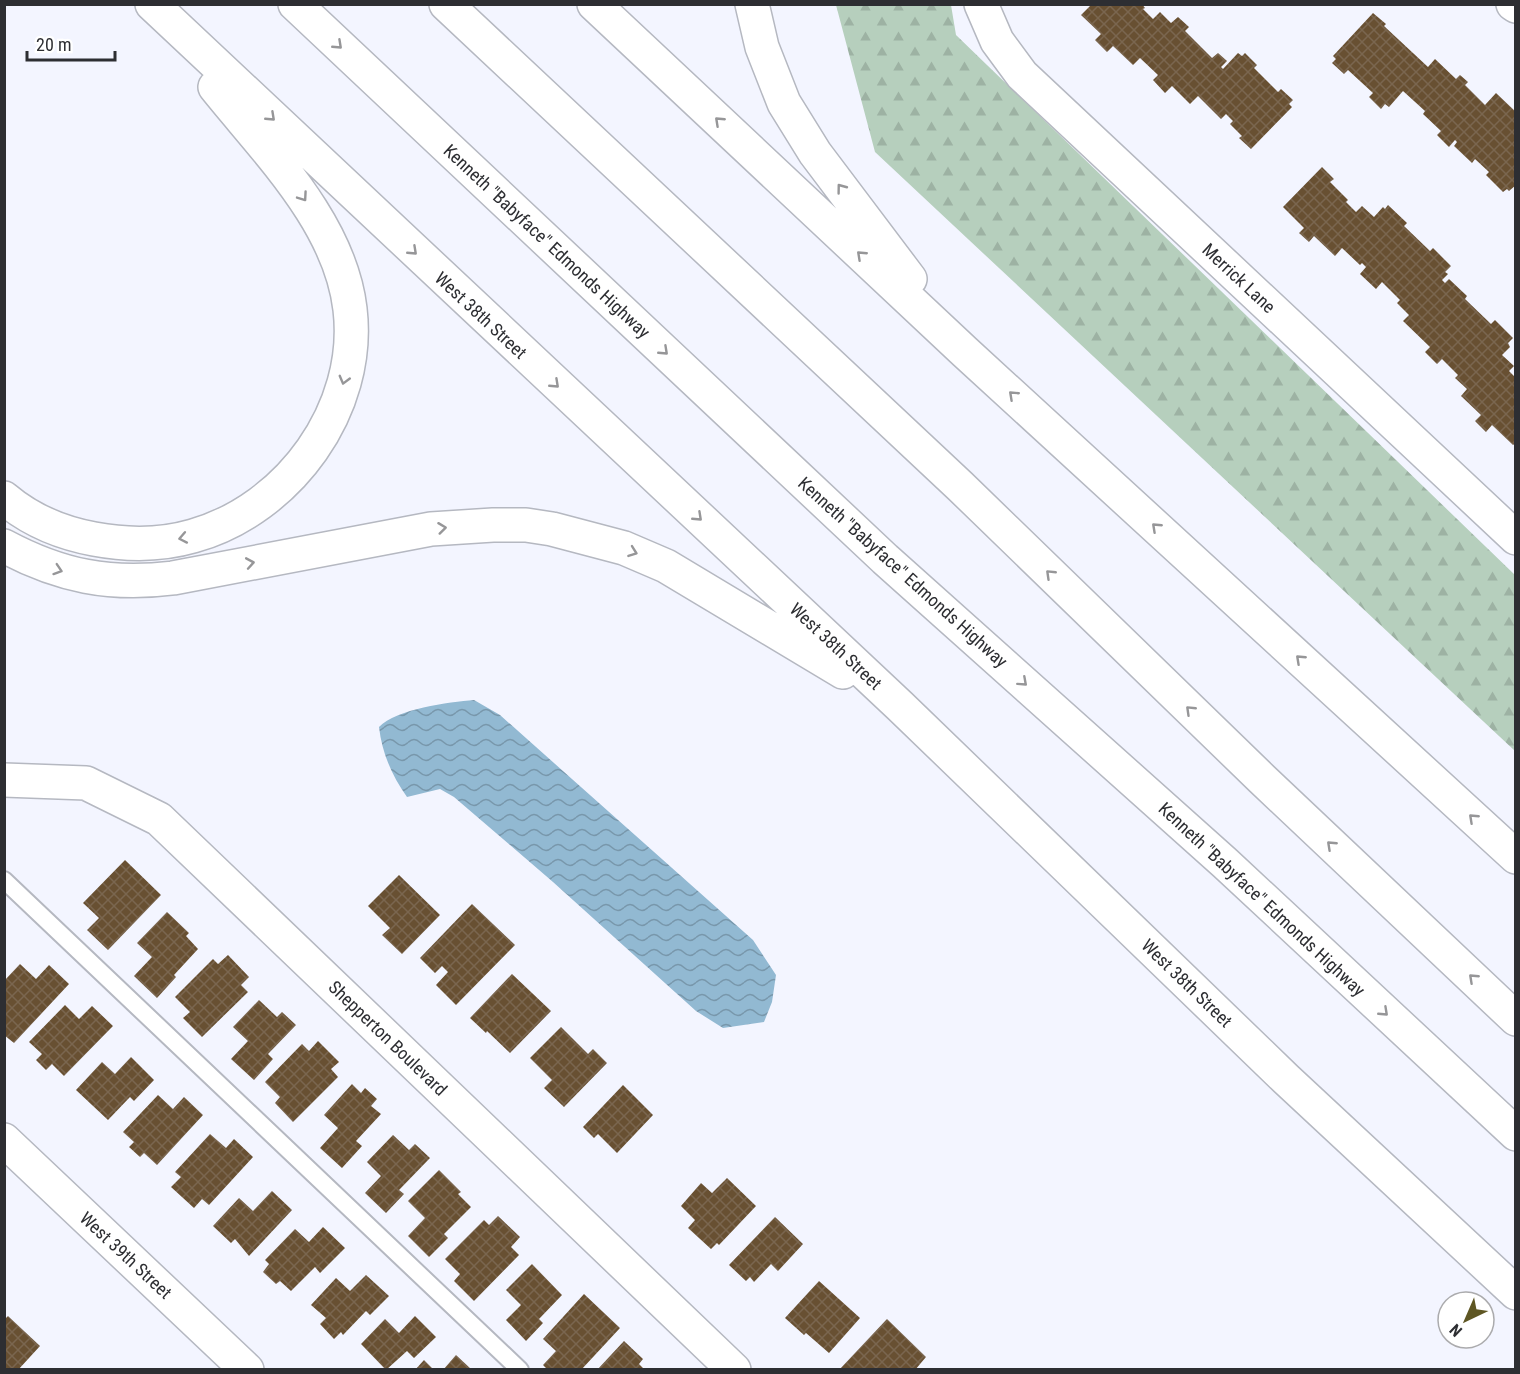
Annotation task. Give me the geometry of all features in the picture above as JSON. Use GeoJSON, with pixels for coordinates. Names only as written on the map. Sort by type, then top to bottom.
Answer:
{"type":"FeatureCollection","features":[{"type":"Feature","properties":{"kind":"main road"},"geometry":{"type":"LineString","coordinates":[[4,498],[37,520],[66,533],[85,538],[141,543],[193,536],[225,524],[245,513],[264,500],[294,472],[313,450],[325,429],[344,382],[352,334],[350,308],[339,262],[329,240],[290,180],[148,4]]}},
{"type":"Feature","properties":{"kind":"main road","name":"West 38th Street"},"geometry":{"type":"LineString","coordinates":[[152,4],[391,231],[900,706],[1286,1078],[1515,1293]]}},
{"type":"Feature","properties":{"kind":"main road","name":"Kenneth \"Babyface\" Edmonds Highway"},"geometry":{"type":"LineString","coordinates":[[295,4],[885,559],[1225,863],[1515,1134]]}},
{"type":"Feature","properties":{"kind":"main road"},"geometry":{"type":"LineString","coordinates":[[446,4],[951,478],[1262,780],[1515,1018]]}},
{"type":"Feature","properties":{"kind":"main road"},"geometry":{"type":"LineString","coordinates":[[594,4],[965,352],[1515,857]]}},
{"type":"Feature","properties":{"kind":"main road"},"geometry":{"type":"LineString","coordinates":[[752,4],[765,56],[784,103],[798,128],[965,352]]}},
{"type":"Feature","properties":{"kind":"main road","name":"Merrick Lane"},"geometry":{"type":"LineString","coordinates":[[981,4],[997,41],[1022,75],[1515,538]]}},
{"type":"Feature","properties":{"kind":"main road"},"geometry":{"type":"LineString","coordinates":[[4,546],[44,565],[69,573],[114,581],[135,581],[173,578],[431,530],[493,525],[526,525],[552,529],[624,548],[666,566],[900,706]]}},
{"type":"Feature","properties":{"kind":"main road","name":"Shepperton Boulevard"},"geometry":{"type":"LineString","coordinates":[[4,780],[86,783],[159,819],[734,1370]]}},
{"type":"Feature","properties":{"kind":"main road","name":"West 39th Street"},"geometry":{"type":"LineString","coordinates":[[4,1140],[247,1370]]}},
{"type":"Feature","properties":{"kind":"lane"},"geometry":{"type":"LineString","coordinates":[[4,880],[520,1370]]}},
{"type":"Feature","properties":{"kind":"green space"},"geometry":{"type":"Polygon","coordinates":[[[836,5],[951,5],[956,35],[1515,575],[1515,751],[875,152],[836,5]]]}},
{"type":"Feature","properties":{"kind":"water"},"geometry":{"type":"Polygon","coordinates":[[[474,700],[500,715],[753,940],[776,975],[772,1002],[764,1022],[723,1028],[696,1011],[553,882],[454,797],[440,789],[407,797],[388,764],[379,727],[398,715],[410,711],[474,700]]]}},
{"type":"Feature","properties":{"kind":"building"},"geometry":{"type":"Polygon","coordinates":[[[1088,4],[1142,4],[1145,8],[1143,9],[1153,19],[1160,12],[1171,23],[1178,17],[1189,27],[1185,31],[1212,58],[1218,53],[1227,61],[1221,67],[1223,69],[1238,53],[1242,56],[1245,53],[1257,65],[1254,68],[1278,92],[1281,89],[1293,100],[1289,104],[1292,107],[1251,149],[1239,138],[1242,136],[1230,124],[1233,121],[1226,114],[1221,119],[1198,96],[1190,104],[1172,86],[1165,93],[1153,80],[1158,75],[1140,58],[1133,65],[1113,46],[1107,52],[1095,40],[1101,34],[1081,15],[1090,6],[1088,4]]]}},
{"type":"Feature","properties":{"kind":"building"},"geometry":{"type":"Polygon","coordinates":[[[1373,13],[1428,67],[1435,59],[1456,79],[1460,75],[1468,82],[1465,85],[1485,105],[1496,93],[1516,112],[1516,185],[1509,191],[1507,189],[1503,192],[1486,175],[1489,172],[1475,159],[1472,163],[1454,146],[1457,142],[1455,140],[1449,147],[1437,135],[1441,131],[1423,114],[1425,111],[1403,91],[1389,107],[1385,104],[1381,109],[1369,97],[1373,93],[1348,70],[1344,74],[1332,63],[1336,59],[1333,56],[1373,13]]]}},
{"type":"Feature","properties":{"kind":"building"},"geometry":{"type":"Polygon","coordinates":[[[1322,167],[1334,179],[1330,182],[1348,200],[1346,202],[1356,212],[1362,206],[1374,217],[1388,205],[1407,223],[1404,226],[1430,251],[1433,248],[1451,266],[1445,272],[1448,274],[1442,280],[1445,283],[1449,279],[1467,296],[1465,299],[1491,324],[1495,320],[1513,338],[1508,343],[1510,347],[1502,355],[1514,366],[1509,371],[1516,378],[1516,443],[1513,445],[1492,425],[1486,432],[1475,421],[1481,415],[1461,396],[1467,389],[1455,378],[1458,375],[1442,359],[1437,364],[1425,352],[1430,347],[1403,321],[1409,315],[1397,303],[1400,300],[1382,282],[1376,289],[1360,274],[1366,267],[1362,263],[1360,265],[1342,248],[1335,256],[1314,236],[1309,242],[1299,233],[1304,228],[1283,207],[1322,167]]]}},
{"type":"Feature","properties":{"kind":"building"},"geometry":{"type":"Polygon","coordinates":[[[125,860],[161,895],[108,950],[87,930],[99,918],[83,903],[125,860]]]}},
{"type":"Feature","properties":{"kind":"building"},"geometry":{"type":"Polygon","coordinates":[[[399,875],[440,915],[402,954],[382,935],[390,928],[368,906],[399,875]]]}},
{"type":"Feature","properties":{"kind":"building"},"geometry":{"type":"Polygon","coordinates":[[[472,904],[515,945],[456,1005],[436,985],[448,972],[442,966],[435,973],[420,958],[472,904]]]}},
{"type":"Feature","properties":{"kind":"building"},"geometry":{"type":"Polygon","coordinates":[[[167,912],[189,933],[186,936],[198,949],[157,998],[134,976],[152,957],[137,943],[167,912]]]}},
{"type":"Feature","properties":{"kind":"building"},"geometry":{"type":"Polygon","coordinates":[[[228,955],[249,977],[241,985],[248,992],[202,1037],[183,1018],[190,1012],[175,997],[213,959],[218,964],[228,955]]]}},
{"type":"Feature","properties":{"kind":"building"},"geometry":{"type":"Polygon","coordinates":[[[20,964],[36,979],[49,965],[69,984],[14,1043],[4,1035],[4,981],[20,964]]]}},
{"type":"Feature","properties":{"kind":"building"},"geometry":{"type":"Polygon","coordinates":[[[512,974],[551,1011],[510,1053],[470,1018],[512,974]]]}},
{"type":"Feature","properties":{"kind":"building"},"geometry":{"type":"Polygon","coordinates":[[[259,1000],[277,1017],[282,1012],[296,1025],[268,1054],[273,1059],[254,1080],[231,1059],[248,1041],[233,1027],[259,1000]]]}},
{"type":"Feature","properties":{"kind":"building"},"geometry":{"type":"Polygon","coordinates":[[[65,1005],[79,1019],[92,1006],[113,1026],[64,1076],[52,1064],[46,1070],[36,1060],[42,1054],[29,1042],[65,1005]]]}},
{"type":"Feature","properties":{"kind":"building"},"geometry":{"type":"Polygon","coordinates":[[[561,1027],[588,1054],[593,1049],[607,1063],[564,1107],[544,1088],[552,1080],[530,1058],[561,1027]]]}},
{"type":"Feature","properties":{"kind":"building"},"geometry":{"type":"Polygon","coordinates":[[[318,1041],[339,1062],[331,1069],[338,1077],[293,1122],[275,1103],[280,1097],[265,1082],[302,1044],[309,1051],[318,1041]]]}},
{"type":"Feature","properties":{"kind":"building"},"geometry":{"type":"Polygon","coordinates":[[[131,1057],[154,1080],[134,1101],[130,1097],[108,1120],[76,1090],[102,1062],[115,1074],[131,1057]]]}},
{"type":"Feature","properties":{"kind":"building"},"geometry":{"type":"Polygon","coordinates":[[[352,1084],[361,1093],[365,1088],[377,1099],[371,1106],[381,1114],[356,1141],[362,1146],[342,1168],[320,1148],[338,1128],[324,1115],[352,1084]]]}},
{"type":"Feature","properties":{"kind":"building"},"geometry":{"type":"Polygon","coordinates":[[[623,1085],[653,1115],[617,1153],[598,1134],[594,1138],[583,1127],[623,1085]]]}},
{"type":"Feature","properties":{"kind":"building"},"geometry":{"type":"Polygon","coordinates":[[[158,1095],[173,1109],[184,1097],[203,1115],[157,1165],[144,1153],[140,1157],[129,1147],[134,1142],[123,1132],[158,1095]]]}},
{"type":"Feature","properties":{"kind":"building"},"geometry":{"type":"Polygon","coordinates":[[[210,1134],[226,1148],[234,1139],[253,1157],[209,1205],[202,1199],[194,1208],[171,1187],[181,1177],[175,1172],[210,1134]]]}},
{"type":"Feature","properties":{"kind":"building"},"geometry":{"type":"Polygon","coordinates":[[[393,1135],[409,1150],[415,1144],[430,1158],[399,1190],[404,1194],[386,1213],[365,1193],[381,1176],[367,1162],[393,1135]]]}},
{"type":"Feature","properties":{"kind":"building"},"geometry":{"type":"Polygon","coordinates":[[[439,1170],[461,1192],[458,1194],[471,1207],[444,1234],[448,1238],[429,1257],[408,1236],[425,1218],[408,1201],[439,1170]]]}},
{"type":"Feature","properties":{"kind":"building"},"geometry":{"type":"Polygon","coordinates":[[[727,1178],[756,1206],[719,1245],[717,1243],[711,1249],[688,1228],[695,1220],[681,1206],[701,1183],[712,1193],[727,1178]]]}},
{"type":"Feature","properties":{"kind":"building"},"geometry":{"type":"Polygon","coordinates":[[[272,1191],[292,1210],[249,1256],[235,1239],[231,1243],[213,1226],[239,1198],[253,1211],[272,1191]]]}},
{"type":"Feature","properties":{"kind":"building"},"geometry":{"type":"Polygon","coordinates":[[[498,1216],[520,1237],[511,1247],[519,1255],[474,1301],[454,1281],[460,1274],[445,1259],[484,1220],[489,1225],[498,1216]]]}},
{"type":"Feature","properties":{"kind":"building"},"geometry":{"type":"Polygon","coordinates":[[[775,1217],[803,1244],[778,1271],[771,1264],[754,1282],[750,1277],[746,1281],[729,1265],[775,1217]]]}},
{"type":"Feature","properties":{"kind":"building"},"geometry":{"type":"Polygon","coordinates":[[[323,1227],[345,1248],[320,1273],[315,1267],[291,1291],[280,1281],[276,1284],[263,1272],[269,1264],[265,1260],[295,1229],[309,1242],[323,1227]]]}},
{"type":"Feature","properties":{"kind":"building"},"geometry":{"type":"Polygon","coordinates":[[[532,1264],[562,1295],[539,1319],[543,1323],[526,1341],[506,1320],[521,1305],[506,1290],[532,1264]]]}},
{"type":"Feature","properties":{"kind":"building"},"geometry":{"type":"Polygon","coordinates":[[[366,1275],[389,1296],[370,1315],[366,1311],[343,1335],[341,1332],[334,1339],[320,1324],[326,1318],[311,1305],[336,1278],[350,1291],[366,1275]]]}},
{"type":"Feature","properties":{"kind":"building"},"geometry":{"type":"Polygon","coordinates":[[[819,1281],[860,1318],[829,1353],[785,1318],[819,1281]]]}},
{"type":"Feature","properties":{"kind":"building"},"geometry":{"type":"Polygon","coordinates":[[[584,1294],[620,1328],[581,1370],[548,1370],[543,1365],[556,1351],[543,1339],[584,1294]]]}},
{"type":"Feature","properties":{"kind":"building"},"geometry":{"type":"Polygon","coordinates":[[[8,1316],[40,1346],[18,1370],[4,1370],[4,1320],[8,1316]]]}},
{"type":"Feature","properties":{"kind":"building"},"geometry":{"type":"Polygon","coordinates":[[[415,1316],[436,1337],[414,1358],[407,1351],[386,1370],[361,1344],[385,1319],[399,1333],[415,1316]]]}},
{"type":"Feature","properties":{"kind":"building"},"geometry":{"type":"Polygon","coordinates":[[[887,1319],[926,1357],[915,1370],[839,1370],[887,1319]]]}},
{"type":"Feature","properties":{"kind":"building"},"geometry":{"type":"Polygon","coordinates":[[[624,1341],[643,1359],[639,1364],[645,1370],[597,1370],[624,1341]]]}},
{"type":"Feature","properties":{"kind":"building"},"geometry":{"type":"Polygon","coordinates":[[[456,1355],[472,1370],[443,1370],[456,1355]]]}},
{"type":"Feature","properties":{"kind":"building"},"geometry":{"type":"Polygon","coordinates":[[[424,1360],[434,1370],[415,1370],[424,1360]]]}}]}
